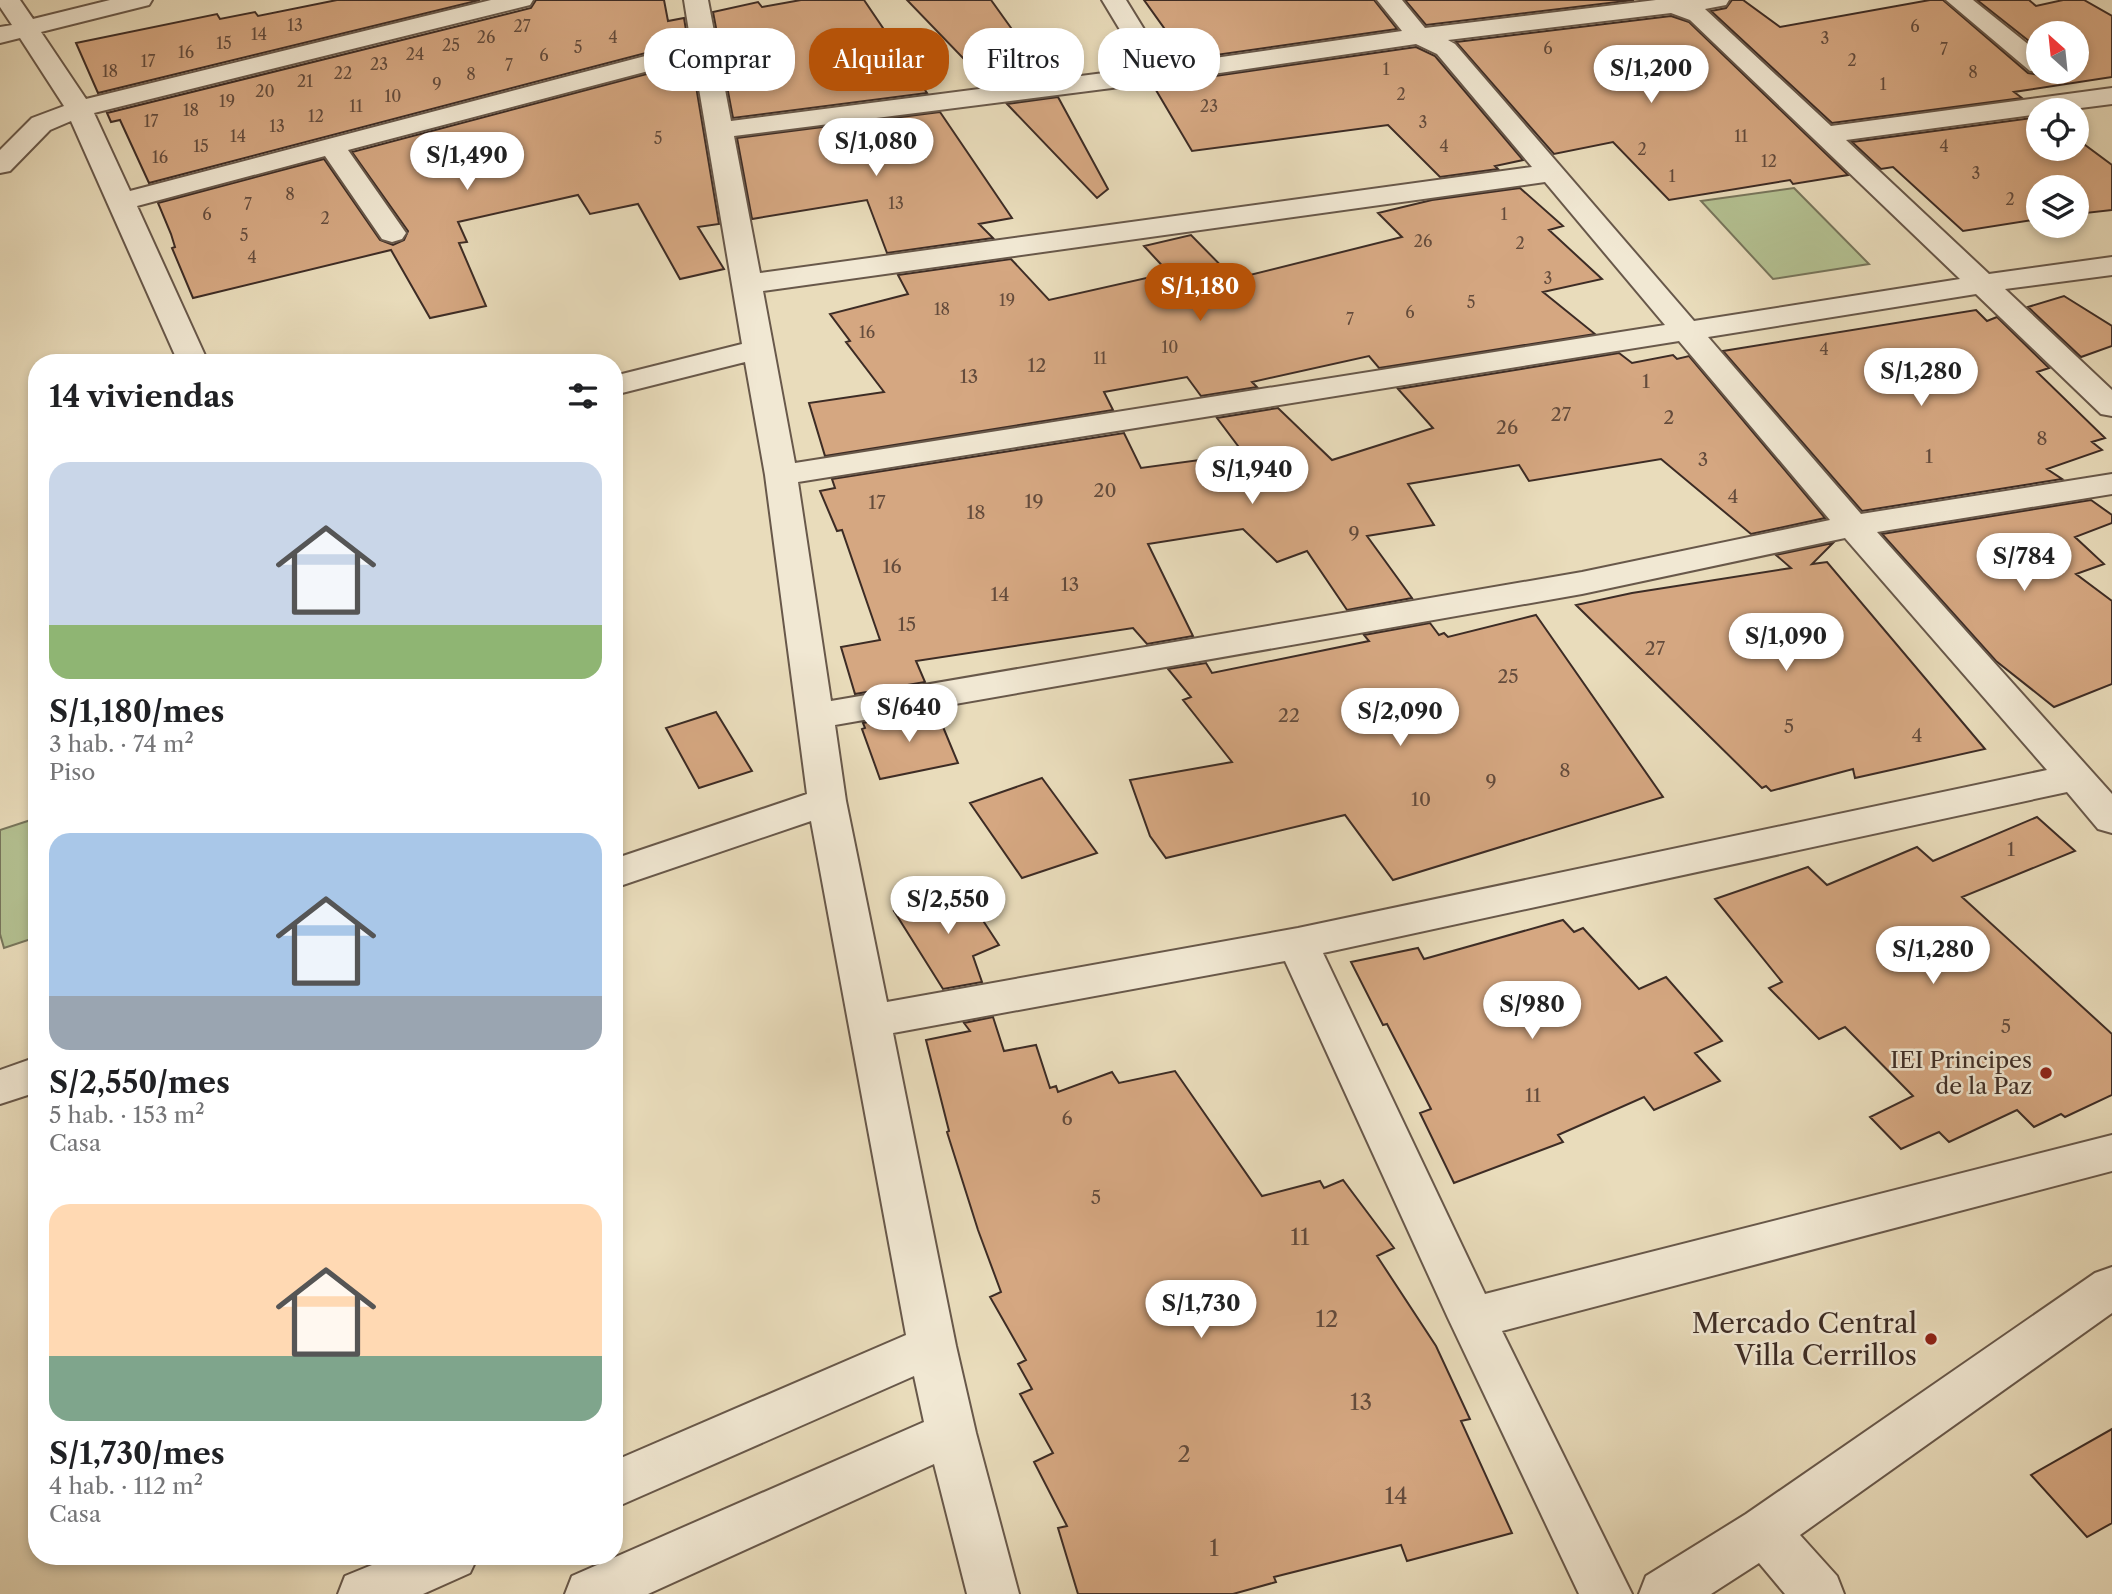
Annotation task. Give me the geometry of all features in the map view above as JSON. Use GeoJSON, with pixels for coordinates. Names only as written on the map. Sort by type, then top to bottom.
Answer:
{"type":"FeatureCollection","features":[{"type":"Feature","properties":{"kind":"street"},"geometry":{"type":"LineString","coordinates":[[8,0],[79,109],[189,354]]}},
{"type":"Feature","properties":{"kind":"street"},"geometry":{"type":"LineString","coordinates":[[0,35],[140,0]]}},
{"type":"Feature","properties":{"kind":"street"},"geometry":{"type":"LineString","coordinates":[[0,165],[41,124],[79,109],[521,0]]}},
{"type":"Feature","properties":{"kind":"street"},"geometry":{"type":"LineString","coordinates":[[1114,0],[1131,28]]}},
{"type":"Feature","properties":{"kind":"street"},"geometry":{"type":"LineString","coordinates":[[1388,0],[1419,36],[1446,49],[1853,526],[2112,819]]}},
{"type":"Feature","properties":{"kind":"street"},"geometry":{"type":"LineString","coordinates":[[1220,65],[1668,3],[1717,0]]}},
{"type":"Feature","properties":{"kind":"street"},"geometry":{"type":"LineString","coordinates":[[1958,0],[2026,55]]}},
{"type":"Feature","properties":{"kind":"street"},"geometry":{"type":"LineString","coordinates":[[702,1],[704,28]]}},
{"type":"Feature","properties":{"kind":"street"},"geometry":{"type":"LineString","coordinates":[[1668,3],[1699,15],[2112,407]]}},
{"type":"Feature","properties":{"kind":"street"},"geometry":{"type":"LineString","coordinates":[[120,202],[644,65]]}},
{"type":"Feature","properties":{"kind":"street"},"geometry":{"type":"LineString","coordinates":[[720,130],[1098,82]]}},
{"type":"Feature","properties":{"kind":"street"},"geometry":{"type":"LineString","coordinates":[[2061,84],[2078,98]]}},
{"type":"Feature","properties":{"kind":"street"},"geometry":{"type":"LineString","coordinates":[[713,91],[781,475],[827,801],[932,1346],[951,1433],[993,1594]]}},
{"type":"Feature","properties":{"kind":"street"},"geometry":{"type":"LineString","coordinates":[[2089,100],[2112,96]]}},
{"type":"Feature","properties":{"kind":"street"},"geometry":{"type":"LineString","coordinates":[[2089,107],[2112,125]]}},
{"type":"Feature","properties":{"kind":"street"},"geometry":{"type":"LineString","coordinates":[[1825,135],[2026,108]]}},
{"type":"Feature","properties":{"kind":"street"},"geometry":{"type":"LineString","coordinates":[[332,148],[392,233]]}},
{"type":"Feature","properties":{"kind":"street"},"geometry":{"type":"LineString","coordinates":[[747,284],[1551,173]]}},
{"type":"Feature","properties":{"kind":"street"},"geometry":{"type":"LineString","coordinates":[[781,475],[1981,284],[2112,266]]}},
{"type":"Feature","properties":{"kind":"street"},"geometry":{"type":"LineString","coordinates":[[623,384],[759,349]]}},
{"type":"Feature","properties":{"kind":"street"},"geometry":{"type":"LineString","coordinates":[[817,716],[1583,583],[1853,526],[2112,484]]}},
{"type":"Feature","properties":{"kind":"street"},"geometry":{"type":"LineString","coordinates":[[871,1021],[1298,943],[2077,777]]}},
{"type":"Feature","properties":{"kind":"street"},"geometry":{"type":"LineString","coordinates":[[623,871],[827,801]]}},
{"type":"Feature","properties":{"kind":"street"},"geometry":{"type":"LineString","coordinates":[[1298,943],[1472,1318],[1606,1594]]}},
{"type":"Feature","properties":{"kind":"street"},"geometry":{"type":"LineString","coordinates":[[0,1087],[28,1077]]}},
{"type":"Feature","properties":{"kind":"street"},"geometry":{"type":"LineString","coordinates":[[1472,1318],[2112,1153]]}},
{"type":"Feature","properties":{"kind":"street"},"geometry":{"type":"LineString","coordinates":[[1665,1594],[1764,1531],[2112,1287]]}},
{"type":"Feature","properties":{"kind":"street"},"geometry":{"type":"LineString","coordinates":[[623,1481],[932,1346]]}},
{"type":"Feature","properties":{"kind":"street"},"geometry":{"type":"LineString","coordinates":[[591,1594],[951,1433]]}},
{"type":"Feature","properties":{"kind":"street"},"geometry":{"type":"LineString","coordinates":[[1764,1531],[1818,1594]]}},
{"type":"Feature","properties":{"kind":"street"},"geometry":{"type":"LineString","coordinates":[[364,1594],[431,1565]]}},
{"type":"Feature","properties":{"kind":"green space"},"geometry":{"type":"Polygon","coordinates":[[[1794,188],[1869,264],[1773,279],[1701,201],[1794,188]]]}},
{"type":"Feature","properties":{"kind":"green space"},"geometry":{"type":"Polygon","coordinates":[[[28,821],[28,940],[4,948],[0,934],[0,830],[28,821]]]}},
{"type":"Feature","properties":{"kind":"building"},"geometry":{"type":"Polygon","coordinates":[[[337,0],[480,0],[98,93],[76,43],[217,14],[220,19],[255,12],[258,16],[337,0]]]}},
{"type":"Feature","properties":{"kind":"building"},"geometry":{"type":"Polygon","coordinates":[[[536,0],[664,0],[668,21],[684,18],[686,28],[644,28],[644,54],[149,183],[120,120],[111,122],[107,113],[531,8],[536,0]]]}},
{"type":"Feature","properties":{"kind":"building"},"geometry":{"type":"Polygon","coordinates":[[[801,0],[864,0],[883,28],[809,28],[809,91],[927,93],[733,118],[728,91],[795,91],[795,28],[716,28],[713,12],[758,2],[762,7],[801,0]]]}},
{"type":"Feature","properties":{"kind":"building"},"geometry":{"type":"Polygon","coordinates":[[[907,0],[991,0],[1011,28],[963,28],[963,58],[949,44],[949,28],[934,28],[907,0]]]}},
{"type":"Feature","properties":{"kind":"building"},"geometry":{"type":"Polygon","coordinates":[[[1144,0],[1374,0],[1397,29],[1220,54],[1220,28],[1164,28],[1144,0]]]}},
{"type":"Feature","properties":{"kind":"building"},"geometry":{"type":"Polygon","coordinates":[[[1405,0],[1634,0],[1426,25],[1405,0]]]}},
{"type":"Feature","properties":{"kind":"building"},"geometry":{"type":"Polygon","coordinates":[[[1732,0],[1743,0],[1780,27],[1930,0],[1943,0],[2026,71],[2026,84],[2066,84],[2014,92],[2022,98],[1832,123],[1711,11],[1726,8],[1732,0]]]}},
{"type":"Feature","properties":{"kind":"building"},"geometry":{"type":"Polygon","coordinates":[[[1977,0],[2029,0],[2036,6],[2063,0],[2084,0],[2112,16],[2112,77],[2090,80],[2090,21],[2026,21],[2026,39],[1977,0]]]}},
{"type":"Feature","properties":{"kind":"building"},"geometry":{"type":"Polygon","coordinates":[[[1671,16],[1689,22],[1848,175],[1793,184],[1790,180],[1669,200],[1613,142],[1554,154],[1456,42],[1671,16]]]}},
{"type":"Feature","properties":{"kind":"building"},"geometry":{"type":"Polygon","coordinates":[[[1416,47],[1435,56],[1523,160],[1495,166],[1498,169],[1440,177],[1388,125],[1192,151],[1157,91],[1220,91],[1220,75],[1416,47]]]}},
{"type":"Feature","properties":{"kind":"building"},"geometry":{"type":"Polygon","coordinates":[[[644,75],[644,91],[697,91],[719,224],[698,227],[724,269],[680,279],[638,204],[590,214],[578,195],[458,222],[467,242],[459,243],[486,306],[430,318],[391,250],[193,298],[172,248],[175,247],[171,234],[158,203],[324,159],[380,240],[393,245],[404,240],[408,231],[352,152],[644,75]]]}},
{"type":"Feature","properties":{"kind":"building"},"geometry":{"type":"Polygon","coordinates":[[[1058,97],[1108,189],[1097,198],[1007,104],[1058,97]]]}},
{"type":"Feature","properties":{"kind":"building"},"geometry":{"type":"Polygon","coordinates":[[[940,112],[1012,218],[979,224],[993,238],[887,253],[867,200],[752,219],[737,138],[940,112]]]}},
{"type":"Feature","properties":{"kind":"building"},"geometry":{"type":"Polygon","coordinates":[[[2026,119],[2026,161],[2089,161],[2089,148],[2112,165],[2112,210],[2089,213],[2089,175],[2026,175],[2026,221],[1963,231],[1893,167],[1881,169],[1852,142],[2026,119]]]}},
{"type":"Feature","properties":{"kind":"building"},"geometry":{"type":"Polygon","coordinates":[[[1520,188],[1563,226],[1549,230],[1602,279],[1543,292],[1595,334],[1379,368],[1369,356],[1252,382],[1257,387],[1201,396],[1187,377],[1104,392],[1113,410],[825,456],[809,403],[884,392],[846,342],[850,341],[830,314],[908,294],[898,275],[1011,259],[1049,300],[1169,273],[1144,246],[1191,235],[1234,279],[1402,237],[1378,213],[1432,200],[1520,188]]]}},
{"type":"Feature","properties":{"kind":"building"},"geometry":{"type":"Polygon","coordinates":[[[2064,296],[2112,326],[2112,346],[2081,357],[2028,307],[2064,296]]]}},
{"type":"Feature","properties":{"kind":"building"},"geometry":{"type":"Polygon","coordinates":[[[1976,310],[1987,321],[1997,317],[2049,368],[2037,372],[2105,438],[2092,442],[2102,450],[2047,469],[2062,479],[1862,511],[1723,351],[1976,310]]]}},
{"type":"Feature","properties":{"kind":"building"},"geometry":{"type":"Polygon","coordinates":[[[1619,353],[1632,363],[1673,355],[1677,359],[1689,356],[1825,518],[1751,534],[1661,459],[1529,481],[1519,465],[1408,484],[1434,525],[1367,536],[1412,598],[1347,610],[1307,551],[1277,562],[1243,529],[1148,544],[1193,636],[1147,644],[1133,628],[916,661],[925,682],[855,694],[841,647],[880,640],[842,530],[837,531],[820,491],[835,488],[832,479],[1124,433],[1141,468],[1244,454],[1217,418],[1278,408],[1332,460],[1433,428],[1398,389],[1619,353]]]}},
{"type":"Feature","properties":{"kind":"building"},"geometry":{"type":"Polygon","coordinates":[[[2091,500],[2112,515],[2112,523],[2075,537],[2104,564],[2076,574],[2112,601],[2112,684],[2054,707],[1996,661],[1882,534],[2091,500]]]}},
{"type":"Feature","properties":{"kind":"building"},"geometry":{"type":"Polygon","coordinates":[[[1833,543],[1812,564],[1827,562],[1985,749],[1855,778],[1853,769],[1771,791],[1766,786],[1762,788],[1576,605],[1632,593],[1791,568],[1776,555],[1833,543]]]}},
{"type":"Feature","properties":{"kind":"building"},"geometry":{"type":"Polygon","coordinates":[[[1536,615],[1663,797],[1393,880],[1345,815],[1166,858],[1150,836],[1130,780],[1232,762],[1183,700],[1191,697],[1168,669],[1206,663],[1212,673],[1369,641],[1364,635],[1430,623],[1439,635],[1444,633],[1448,637],[1536,615]]]}},
{"type":"Feature","properties":{"kind":"building"},"geometry":{"type":"Polygon","coordinates":[[[936,710],[958,763],[880,779],[862,729],[865,728],[863,723],[936,710]]]}},
{"type":"Feature","properties":{"kind":"building"},"geometry":{"type":"Polygon","coordinates":[[[716,712],[752,771],[699,788],[666,728],[716,712]]]}},
{"type":"Feature","properties":{"kind":"building"},"geometry":{"type":"Polygon","coordinates":[[[1042,778],[1097,853],[1022,878],[970,803],[1042,778]]]}},
{"type":"Feature","properties":{"kind":"building"},"geometry":{"type":"Polygon","coordinates":[[[2037,817],[2075,851],[1962,897],[2112,1034],[2112,1095],[2065,1117],[2061,1114],[2034,1127],[2017,1110],[1949,1142],[1939,1132],[1901,1149],[1870,1117],[1913,1096],[1845,1027],[1819,1039],[1769,988],[1782,982],[1715,899],[1808,867],[1827,885],[1917,847],[1933,861],[2037,817]]]}},
{"type":"Feature","properties":{"kind":"building"},"geometry":{"type":"Polygon","coordinates":[[[961,887],[999,945],[973,956],[982,982],[943,989],[894,911],[961,887]]]}},
{"type":"Feature","properties":{"kind":"building"},"geometry":{"type":"Polygon","coordinates":[[[1563,920],[1574,932],[1583,928],[1639,989],[1666,977],[1722,1041],[1695,1053],[1720,1081],[1654,1110],[1644,1097],[1558,1135],[1563,1142],[1454,1183],[1420,1113],[1431,1109],[1351,962],[1418,948],[1424,959],[1563,920]]]}},
{"type":"Feature","properties":{"kind":"building"},"geometry":{"type":"Polygon","coordinates":[[[993,1017],[1004,1051],[1036,1045],[1050,1088],[1056,1086],[1058,1092],[1112,1072],[1119,1083],[1175,1071],[1262,1196],[1320,1181],[1324,1188],[1343,1180],[1394,1248],[1377,1256],[1436,1346],[1470,1419],[1461,1421],[1512,1533],[1407,1561],[1401,1545],[1274,1577],[1276,1582],[1233,1594],[1078,1594],[1058,1528],[1067,1526],[1034,1462],[1053,1453],[1020,1394],[1032,1389],[1018,1364],[1026,1360],[990,1297],[1001,1292],[947,1132],[949,1131],[926,1040],[970,1031],[964,1023],[993,1017]]]}},
{"type":"Feature","properties":{"kind":"building"},"geometry":{"type":"Polygon","coordinates":[[[2112,1429],[2112,1523],[2087,1537],[2031,1475],[2112,1429]]]}},
{"type":"Feature","properties":{"kind":"place","name":"IEI Principes de la Paz"},"geometry":{"type":"Point","coordinates":[2046,1073]}},
{"type":"Feature","properties":{"kind":"place","name":"Mercado Central Villa Cerrillos"},"geometry":{"type":"Point","coordinates":[1931,1339]}}]}
